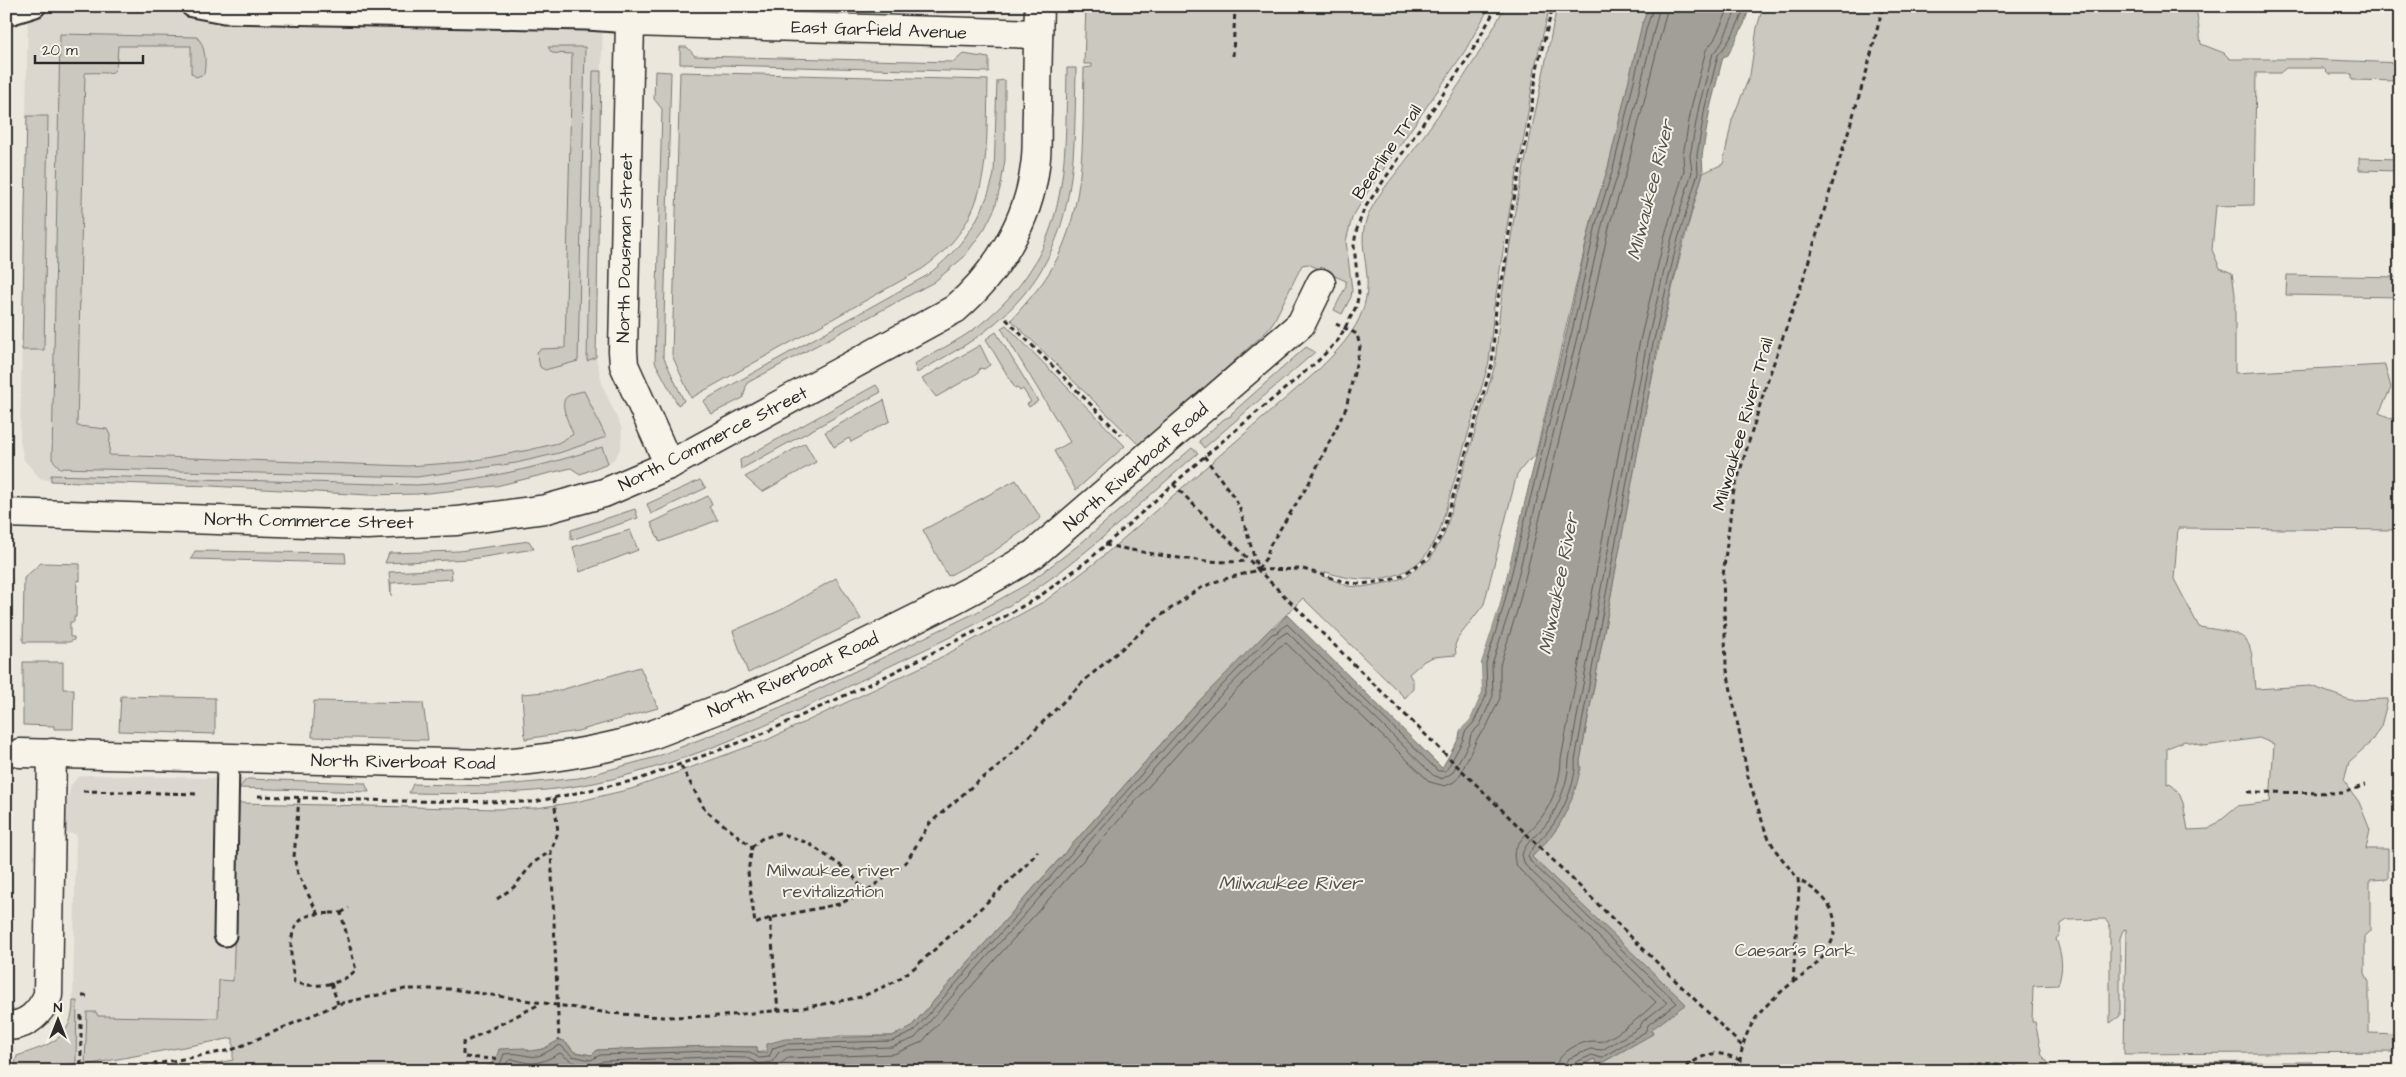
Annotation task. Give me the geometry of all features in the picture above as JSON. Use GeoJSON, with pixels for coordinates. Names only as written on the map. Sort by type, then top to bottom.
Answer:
{"type":"FeatureCollection","features":[{"type":"Feature","properties":{"kind":"street","name":"North Commerce Street"},"geometry":{"type":"LineString","coordinates":[[6,513],[367,525],[457,521],[546,510],[604,493],[669,465],[881,351],[955,309],[974,292],[1011,239],[1027,202],[1035,166],[1039,6]]}},
{"type":"Feature","properties":{"kind":"street","name":"East Garfield Avenue"},"geometry":{"type":"LineString","coordinates":[[630,14],[1038,34]]}},
{"type":"Feature","properties":{"kind":"street","name":"North Dousman Street"},"geometry":{"type":"LineString","coordinates":[[630,14],[624,365],[669,465]]}},
{"type":"Feature","properties":{"kind":"street","name":"North Riverboat Road"},"geometry":{"type":"LineString","coordinates":[[20,753],[491,764],[541,760],[631,741],[746,700],[813,670],[994,579],[1034,554],[1301,324],[1321,283]]}},
{"type":"Feature","properties":{"kind":"street"},"geometry":{"type":"LineString","coordinates":[[6,1026],[14,1026],[30,1020],[42,1008],[48,995],[50,972],[52,753]]}},
{"type":"Feature","properties":{"kind":"lane"},"geometry":{"type":"LineString","coordinates":[[6,15],[35,6]]}},
{"type":"Feature","properties":{"kind":"lane"},"geometry":{"type":"LineString","coordinates":[[192,6],[224,12],[588,19],[630,14]]}},
{"type":"Feature","properties":{"kind":"lane"},"geometry":{"type":"LineString","coordinates":[[225,935],[228,759]]}},
{"type":"Feature","properties":{"kind":"path"},"geometry":{"type":"LineString","coordinates":[[1234,56],[1236,6]]}},
{"type":"Feature","properties":{"kind":"path","name":"Beerline Trail"},"geometry":{"type":"LineString","coordinates":[[1258,570],[1266,558],[1270,545],[1312,477],[1346,408],[1360,348],[1357,334],[1345,328],[1356,307],[1359,293],[1354,246],[1356,232],[1364,209],[1470,55],[1497,6]]}},
{"type":"Feature","properties":{"kind":"path"},"geometry":{"type":"LineString","coordinates":[[865,892],[850,872],[808,843],[779,833],[761,839],[752,847],[748,872],[755,924],[770,918],[839,904],[865,892],[906,861],[929,824],[976,783],[999,766],[1086,679],[1158,617],[1190,595],[1214,582],[1258,570],[1303,569],[1349,583],[1376,583],[1404,575],[1428,558],[1442,534],[1492,364],[1496,308],[1504,272],[1512,209],[1527,137],[1538,64],[1553,6]]}},
{"type":"Feature","properties":{"kind":"path","name":"Milwaukee River Trail"},"geometry":{"type":"LineString","coordinates":[[1740,1071],[1742,1046],[1747,1030],[1769,1001],[1813,968],[1828,950],[1833,939],[1835,924],[1831,907],[1822,895],[1798,879],[1781,859],[1769,839],[1748,777],[1726,665],[1722,576],[1733,494],[1766,384],[1805,274],[1867,70],[1883,6]]}},
{"type":"Feature","properties":{"kind":"path"},"geometry":{"type":"LineString","coordinates":[[1006,319],[1125,439]]}},
{"type":"Feature","properties":{"kind":"path"},"geometry":{"type":"LineString","coordinates":[[1200,451],[1234,496],[1239,506],[1258,570]]}},
{"type":"Feature","properties":{"kind":"path"},"geometry":{"type":"LineString","coordinates":[[1173,484],[1219,529],[1248,562],[1275,585],[1742,1046]]}},
{"type":"Feature","properties":{"kind":"path"},"geometry":{"type":"LineString","coordinates":[[1104,545],[1180,557],[1234,563],[1248,562]]}},
{"type":"Feature","properties":{"kind":"path"},"geometry":{"type":"LineString","coordinates":[[681,766],[705,810],[752,847]]}},
{"type":"Feature","properties":{"kind":"path"},"geometry":{"type":"LineString","coordinates":[[2248,792],[2344,793],[2366,785]]}},
{"type":"Feature","properties":{"kind":"path"},"geometry":{"type":"LineString","coordinates":[[299,798],[294,857],[298,874],[318,914]]}},
{"type":"Feature","properties":{"kind":"path"},"geometry":{"type":"LineString","coordinates":[[554,798],[558,832],[551,851],[558,1040]]}},
{"type":"Feature","properties":{"kind":"path"},"geometry":{"type":"LineString","coordinates":[[497,899],[514,887],[533,863],[551,851]]}},
{"type":"Feature","properties":{"kind":"path"},"geometry":{"type":"LineString","coordinates":[[117,1071],[232,1050],[338,1004],[405,989],[452,989],[541,1004],[662,1018],[722,1016],[778,1011],[861,996],[896,981],[931,955],[1028,864],[1038,851]]}},
{"type":"Feature","properties":{"kind":"path"},"geometry":{"type":"LineString","coordinates":[[1793,982],[1798,879]]}},
{"type":"Feature","properties":{"kind":"path"},"geometry":{"type":"LineString","coordinates":[[341,914],[356,970],[331,983],[301,985],[294,982],[292,936],[297,923],[307,916],[341,914],[349,908]]}},
{"type":"Feature","properties":{"kind":"path"},"geometry":{"type":"LineString","coordinates":[[770,918],[778,1011]]}},
{"type":"Feature","properties":{"kind":"path"},"geometry":{"type":"LineString","coordinates":[[331,983],[338,1004]]}},
{"type":"Feature","properties":{"kind":"path"},"geometry":{"type":"LineString","coordinates":[[82,996],[87,996]]}},
{"type":"Feature","properties":{"kind":"path"},"geometry":{"type":"LineString","coordinates":[[497,1059],[464,1058],[463,1042],[541,1004]]}},
{"type":"Feature","properties":{"kind":"path"},"geometry":{"type":"LineString","coordinates":[[81,1013],[81,1065]]}},
{"type":"Feature","properties":{"kind":"path"},"geometry":{"type":"LineString","coordinates":[[1678,1071],[1708,1053],[1728,1054],[1740,1060]]}},
{"type":"Feature","properties":{"kind":"path"},"geometry":{"type":"LineString","coordinates":[[1942,1071],[1985,1063],[2016,1066],[2027,1071]]}},
{"type":"Feature","properties":{"kind":"shaded area"},"geometry":{"type":"Polygon","coordinates":[[[28,6],[603,6],[596,357],[603,387],[622,429],[621,447],[616,457],[608,464],[580,474],[571,468],[496,486],[418,494],[368,495],[211,486],[55,482],[40,478],[24,460],[20,441],[28,6]]]}},
{"type":"Feature","properties":{"kind":"shaded area"},"geometry":{"type":"Polygon","coordinates":[[[87,775],[247,779],[240,788],[239,803],[234,1038],[85,1065],[76,1063],[77,1015],[73,1015],[73,1001],[76,834],[65,833],[66,808],[71,785],[78,777],[87,775]]]}},
{"type":"Feature","properties":{"kind":"green space"},"geometry":{"type":"Polygon","coordinates":[[[1086,6],[1490,6],[1465,51],[1367,193],[1352,218],[1346,241],[1352,290],[1351,297],[1342,314],[1334,310],[1346,286],[1346,281],[1308,264],[1302,265],[1274,321],[1265,333],[1140,446],[1011,320],[1043,282],[1058,258],[1075,206],[1082,151],[1084,68],[1092,67],[1092,64],[1084,64],[1086,6]]]}},
{"type":"Feature","properties":{"kind":"green space","name":"Milwaukee river revitalization"},"geometry":{"type":"Polygon","coordinates":[[[1505,6],[1550,6],[1536,62],[1510,208],[1494,307],[1489,362],[1439,533],[1430,548],[1414,566],[1391,577],[1378,579],[1352,578],[1326,572],[1323,576],[1348,586],[1362,587],[1391,582],[1405,577],[1430,559],[1444,535],[1495,365],[1500,309],[1515,211],[1557,6],[1649,6],[1608,168],[1592,218],[1535,457],[1528,461],[1517,474],[1484,604],[1458,638],[1455,645],[1456,655],[1433,657],[1424,661],[1409,674],[1413,681],[1413,689],[1405,698],[1303,598],[1199,701],[910,1028],[892,1036],[839,1036],[757,1053],[757,1047],[711,1046],[597,1050],[592,1055],[574,1052],[568,1044],[562,1044],[530,1052],[524,1048],[497,1059],[488,1067],[476,1071],[175,1071],[233,1060],[233,1038],[85,1065],[87,1012],[96,1012],[98,1016],[218,1018],[219,980],[233,981],[239,803],[497,809],[536,808],[576,802],[631,789],[767,740],[934,661],[1045,601],[1095,563],[1315,373],[1344,342],[1359,319],[1367,292],[1363,237],[1368,215],[1379,195],[1413,151],[1462,80],[1485,44],[1505,6]]]}},
{"type":"Feature","properties":{"kind":"green space","name":"Caesar's Park"},"geometry":{"type":"Polygon","coordinates":[[[1763,6],[2191,6],[2197,14],[2201,44],[2224,53],[2230,59],[2304,59],[2400,63],[2400,81],[2352,80],[2352,74],[2329,74],[2323,68],[2286,68],[2280,73],[2256,73],[2254,205],[2216,206],[2212,250],[2220,268],[2232,273],[2235,294],[2235,373],[2385,365],[2391,388],[2379,413],[2400,422],[2400,530],[2178,528],[2174,579],[2199,627],[2231,632],[2246,640],[2252,657],[2255,689],[2311,686],[2350,700],[2388,699],[2381,726],[2371,742],[2349,762],[2344,781],[2359,802],[2370,830],[2366,849],[2388,849],[2388,879],[2370,880],[2370,931],[2365,935],[2365,973],[2369,982],[2369,1033],[2399,1034],[2400,1052],[2124,1054],[2126,929],[2123,930],[2120,938],[2120,1016],[2110,1023],[2110,926],[2105,919],[2067,920],[2061,924],[2060,934],[2056,939],[2062,962],[2058,985],[2033,986],[2032,1022],[2035,1022],[2042,1055],[2054,1071],[1570,1071],[1594,1059],[1598,1065],[1653,1033],[1532,857],[1558,827],[1581,769],[1580,761],[1651,382],[1675,277],[1703,173],[1723,164],[1732,120],[1750,75],[1757,28],[1763,6]],[[2259,738],[2205,746],[2185,741],[2167,748],[2167,784],[2170,783],[2179,793],[2183,803],[2188,830],[2209,829],[2237,806],[2270,802],[2274,744],[2259,738]]]}},
{"type":"Feature","properties":{"kind":"green space"},"geometry":{"type":"Polygon","coordinates":[[[60,34],[197,37],[205,55],[204,74],[196,77],[191,73],[191,46],[118,46],[116,65],[113,72],[85,73],[77,426],[107,429],[110,435],[109,455],[408,466],[466,462],[558,443],[572,435],[565,414],[565,399],[574,393],[584,391],[606,437],[559,453],[516,463],[417,477],[60,468],[52,459],[60,34]]]}},
{"type":"Feature","properties":{"kind":"green space"},"geometry":{"type":"Polygon","coordinates":[[[548,47],[585,47],[578,361],[545,370],[540,367],[537,352],[541,349],[565,348],[572,54],[552,53],[548,47]]]}},
{"type":"Feature","properties":{"kind":"green space"},"geometry":{"type":"Polygon","coordinates":[[[680,47],[687,47],[695,56],[954,62],[963,54],[989,58],[989,72],[680,64],[680,47]]]}},
{"type":"Feature","properties":{"kind":"green space"},"geometry":{"type":"Polygon","coordinates":[[[1067,68],[1076,68],[1071,174],[1066,207],[1056,239],[1042,269],[1022,297],[994,324],[966,344],[917,373],[914,364],[980,325],[1015,291],[1035,263],[1049,234],[1058,204],[1063,172],[1067,68]]]}},
{"type":"Feature","properties":{"kind":"green space"},"geometry":{"type":"Polygon","coordinates":[[[593,71],[601,71],[596,357],[587,361],[593,71]]]}},
{"type":"Feature","properties":{"kind":"green space"},"geometry":{"type":"Polygon","coordinates":[[[655,71],[671,72],[663,356],[684,401],[678,405],[655,362],[662,109],[654,99],[655,71]]]}},
{"type":"Feature","properties":{"kind":"green space"},"geometry":{"type":"Polygon","coordinates":[[[680,72],[988,80],[987,135],[981,185],[974,208],[962,229],[945,250],[922,269],[691,398],[672,355],[680,72]]]}},
{"type":"Feature","properties":{"kind":"green space"},"geometry":{"type":"Polygon","coordinates":[[[1005,80],[1005,160],[1001,184],[995,208],[985,228],[964,257],[934,282],[747,383],[743,398],[711,414],[703,401],[926,276],[950,255],[977,218],[990,189],[994,174],[997,81],[1005,80]]]}},
{"type":"Feature","properties":{"kind":"green space"},"geometry":{"type":"Polygon","coordinates":[[[27,116],[48,116],[44,350],[22,350],[27,116]]]}},
{"type":"Feature","properties":{"kind":"green space"},"geometry":{"type":"Polygon","coordinates":[[[2359,158],[2400,159],[2400,171],[2359,170],[2359,158]]]}},
{"type":"Feature","properties":{"kind":"green space"},"geometry":{"type":"Polygon","coordinates":[[[2287,275],[2400,277],[2400,297],[2286,295],[2287,275]]]}},
{"type":"Feature","properties":{"kind":"green space"},"geometry":{"type":"Polygon","coordinates":[[[1006,325],[1125,446],[1076,490],[1054,451],[1070,442],[1001,328],[1006,325]]]}},
{"type":"Feature","properties":{"kind":"green space"},"geometry":{"type":"Polygon","coordinates":[[[996,332],[1038,401],[1029,407],[1027,404],[1031,402],[1023,389],[1020,391],[1017,387],[1015,388],[986,339],[996,332]]]}},
{"type":"Feature","properties":{"kind":"green space"},"geometry":{"type":"Polygon","coordinates":[[[980,345],[990,365],[984,369],[980,368],[978,373],[936,397],[922,379],[980,345]]]}},
{"type":"Feature","properties":{"kind":"green space"},"geometry":{"type":"Polygon","coordinates":[[[1306,347],[1315,352],[1204,448],[1199,441],[1224,419],[1231,416],[1232,413],[1306,347]]]}},
{"type":"Feature","properties":{"kind":"green space"},"geometry":{"type":"Polygon","coordinates":[[[876,385],[881,392],[741,469],[740,460],[876,385]]]}},
{"type":"Feature","properties":{"kind":"green space"},"geometry":{"type":"Polygon","coordinates":[[[884,400],[890,421],[851,442],[849,438],[834,447],[825,432],[884,400]]]}},
{"type":"Feature","properties":{"kind":"green space"},"geometry":{"type":"Polygon","coordinates":[[[805,443],[816,462],[762,492],[745,477],[805,443]]]}},
{"type":"Feature","properties":{"kind":"green space"},"geometry":{"type":"Polygon","coordinates":[[[602,447],[608,463],[580,474],[571,468],[496,486],[418,494],[368,495],[211,486],[51,481],[51,475],[417,485],[511,472],[557,461],[602,447]]]}},
{"type":"Feature","properties":{"kind":"green space"},"geometry":{"type":"Polygon","coordinates":[[[1192,448],[1198,453],[1093,546],[1037,588],[974,625],[780,719],[707,750],[670,763],[594,783],[525,792],[409,793],[413,784],[493,786],[579,778],[656,757],[781,707],[977,612],[1027,584],[1080,544],[1192,448]]]}},
{"type":"Feature","properties":{"kind":"green space"},"geometry":{"type":"Polygon","coordinates":[[[700,480],[706,488],[651,514],[647,504],[700,480]]]}},
{"type":"Feature","properties":{"kind":"green space"},"geometry":{"type":"Polygon","coordinates":[[[1016,480],[1041,518],[993,552],[948,576],[923,530],[1016,480]]]}},
{"type":"Feature","properties":{"kind":"green space"},"geometry":{"type":"Polygon","coordinates":[[[708,496],[712,505],[709,507],[718,520],[660,542],[651,523],[708,496]]]}},
{"type":"Feature","properties":{"kind":"green space"},"geometry":{"type":"Polygon","coordinates":[[[635,509],[638,518],[571,540],[571,530],[635,509]]]}},
{"type":"Feature","properties":{"kind":"green space"},"geometry":{"type":"Polygon","coordinates":[[[630,530],[638,550],[580,572],[573,547],[630,530]]]}},
{"type":"Feature","properties":{"kind":"green space"},"geometry":{"type":"Polygon","coordinates":[[[529,541],[534,549],[471,559],[385,563],[389,553],[459,551],[529,541]]]}},
{"type":"Feature","properties":{"kind":"green space"},"geometry":{"type":"Polygon","coordinates":[[[195,551],[345,553],[346,563],[191,559],[195,551]]]}},
{"type":"Feature","properties":{"kind":"green space"},"geometry":{"type":"Polygon","coordinates":[[[41,563],[80,564],[80,581],[77,580],[76,617],[74,617],[74,622],[70,622],[70,637],[74,637],[74,640],[69,642],[23,642],[24,578],[41,563]]]}},
{"type":"Feature","properties":{"kind":"green space"},"geometry":{"type":"Polygon","coordinates":[[[451,569],[452,579],[391,583],[391,596],[389,572],[451,569]]]}},
{"type":"Feature","properties":{"kind":"green space"},"geometry":{"type":"Polygon","coordinates":[[[836,578],[861,619],[748,673],[733,631],[781,610],[836,578]]]}},
{"type":"Feature","properties":{"kind":"green space"},"geometry":{"type":"Polygon","coordinates":[[[23,662],[63,662],[63,689],[74,689],[73,729],[54,729],[54,726],[23,725],[23,662]]]}},
{"type":"Feature","properties":{"kind":"green space"},"geometry":{"type":"Polygon","coordinates":[[[640,667],[658,708],[578,731],[525,739],[522,694],[557,691],[640,667]]]}},
{"type":"Feature","properties":{"kind":"green space"},"geometry":{"type":"Polygon","coordinates":[[[121,696],[215,698],[215,734],[119,731],[121,696]]]}},
{"type":"Feature","properties":{"kind":"green space"},"geometry":{"type":"Polygon","coordinates":[[[314,701],[423,703],[428,740],[312,737],[314,701]]]}},
{"type":"Feature","properties":{"kind":"green space"},"geometry":{"type":"Polygon","coordinates":[[[247,779],[365,783],[369,792],[239,788],[247,779]]]}},
{"type":"Feature","properties":{"kind":"green space"},"geometry":{"type":"Polygon","coordinates":[[[73,1001],[77,1001],[76,1063],[51,1071],[13,1071],[17,1056],[48,1044],[63,1033],[69,1024],[73,1001]]]}},
{"type":"Feature","properties":{"kind":"green space"},"geometry":{"type":"Polygon","coordinates":[[[2312,1062],[2312,1068],[2091,1071],[2112,1063],[2312,1062]]]}},
{"type":"Feature","properties":{"kind":"water","name":"Milwaukee River"},"geometry":{"type":"Polygon","coordinates":[[[1649,6],[1750,6],[1744,24],[1728,55],[1723,57],[1710,108],[1702,156],[1703,173],[1683,240],[1657,349],[1580,761],[1579,776],[1566,813],[1558,827],[1532,857],[1686,1004],[1651,1030],[1653,1034],[1598,1065],[1594,1059],[1570,1071],[476,1071],[485,1068],[491,1063],[499,1049],[524,1048],[530,1051],[543,1049],[559,1040],[564,1041],[574,1052],[592,1055],[597,1050],[711,1046],[757,1047],[757,1053],[767,1053],[767,1044],[785,1039],[892,1036],[910,1028],[1199,701],[1272,627],[1275,628],[1287,615],[1442,768],[1459,738],[1460,730],[1470,720],[1482,692],[1481,663],[1499,607],[1568,326],[1592,218],[1608,168],[1642,24],[1649,6]]]}},
{"type":"Feature","properties":{"kind":"pier"},"geometry":{"type":"Polygon","coordinates":[[[1535,457],[1499,607],[1481,663],[1482,692],[1470,720],[1460,730],[1454,746],[1452,744],[1458,729],[1468,718],[1480,692],[1479,663],[1496,606],[1532,459],[1535,457]]]}}]}
